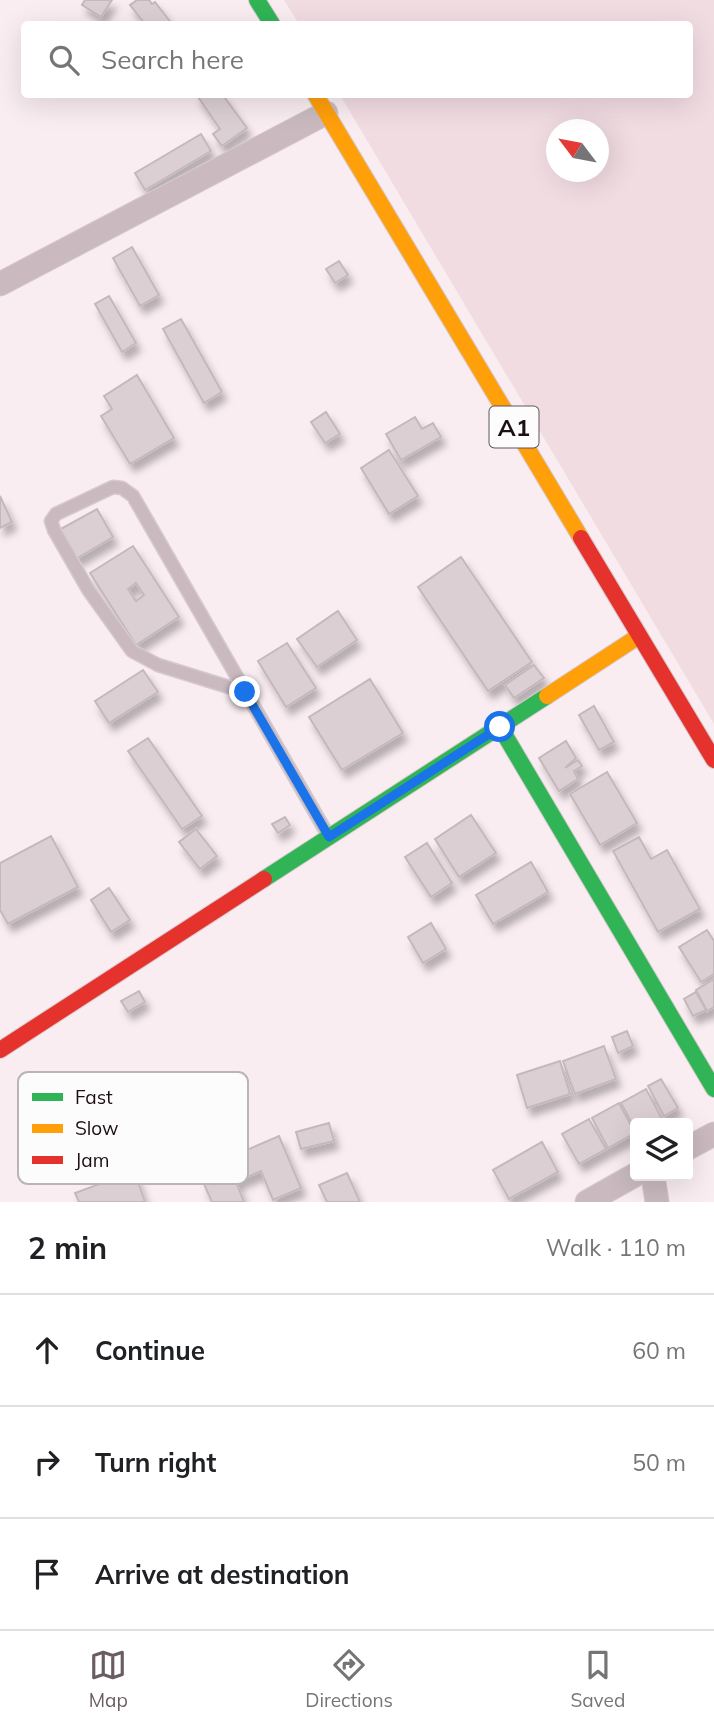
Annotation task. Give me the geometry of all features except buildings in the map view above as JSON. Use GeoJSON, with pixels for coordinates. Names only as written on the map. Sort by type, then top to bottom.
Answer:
{"type":"FeatureCollection","features":[{"type":"Feature","properties":{"kind":"main road"},"geometry":{"type":"LineString","coordinates":[[257,0],[270,21]]}},
{"type":"Feature","properties":{"kind":"main road","name":"A1"},"geometry":{"type":"LineString","coordinates":[[320,104],[714,760]]}},
{"type":"Feature","properties":{"kind":"main road"},"geometry":{"type":"LineString","coordinates":[[0,1050],[639,636]]}},
{"type":"Feature","properties":{"kind":"main road"},"geometry":{"type":"LineString","coordinates":[[500,727],[714,1089]]}},
{"type":"Feature","properties":{"kind":"street"},"geometry":{"type":"LineString","coordinates":[[0,284],[320,104]]}},
{"type":"Feature","properties":{"kind":"street"},"geometry":{"type":"LineString","coordinates":[[693,1145],[714,1134]]}},
{"type":"Feature","properties":{"kind":"street"},"geometry":{"type":"LineString","coordinates":[[587,1202],[630,1178]]}},
{"type":"Feature","properties":{"kind":"street"},"geometry":{"type":"LineString","coordinates":[[654,1181],[657,1202]]}},
{"type":"Feature","properties":{"kind":"lane"},"geometry":{"type":"LineString","coordinates":[[245,692],[159,665],[132,651],[89,591],[54,530],[51,521],[56,514],[113,487],[122,488],[132,496],[329,837]]}},
{"type":"Feature","properties":{"kind":"shaded area"},"geometry":{"type":"Polygon","coordinates":[[[284,0],[714,0],[714,724],[342,98],[693,98],[693,21],[297,21],[284,0]]]}},
{"type":"Feature","properties":{"kind":"traffic: fast"},"geometry":{"type":"LineString","coordinates":[[257,0],[270,21]]}},
{"type":"Feature","properties":{"kind":"traffic: fast"},"geometry":{"type":"LineString","coordinates":[[264,879],[547,696]]}},
{"type":"Feature","properties":{"kind":"traffic: fast"},"geometry":{"type":"LineString","coordinates":[[500,727],[714,1089]]}},
{"type":"Feature","properties":{"kind":"traffic: slow"},"geometry":{"type":"LineString","coordinates":[[317,98],[581,538]]}},
{"type":"Feature","properties":{"kind":"traffic: slow"},"geometry":{"type":"LineString","coordinates":[[547,696],[639,636]]}},
{"type":"Feature","properties":{"kind":"traffic: jam"},"geometry":{"type":"LineString","coordinates":[[581,538],[714,760]]}},
{"type":"Feature","properties":{"kind":"traffic: jam"},"geometry":{"type":"LineString","coordinates":[[0,1050],[264,879]]}},
{"type":"Feature","properties":{"kind":"route"},"geometry":{"type":"LineString","coordinates":[[245,692],[329,837],[500,727]]}}]}
